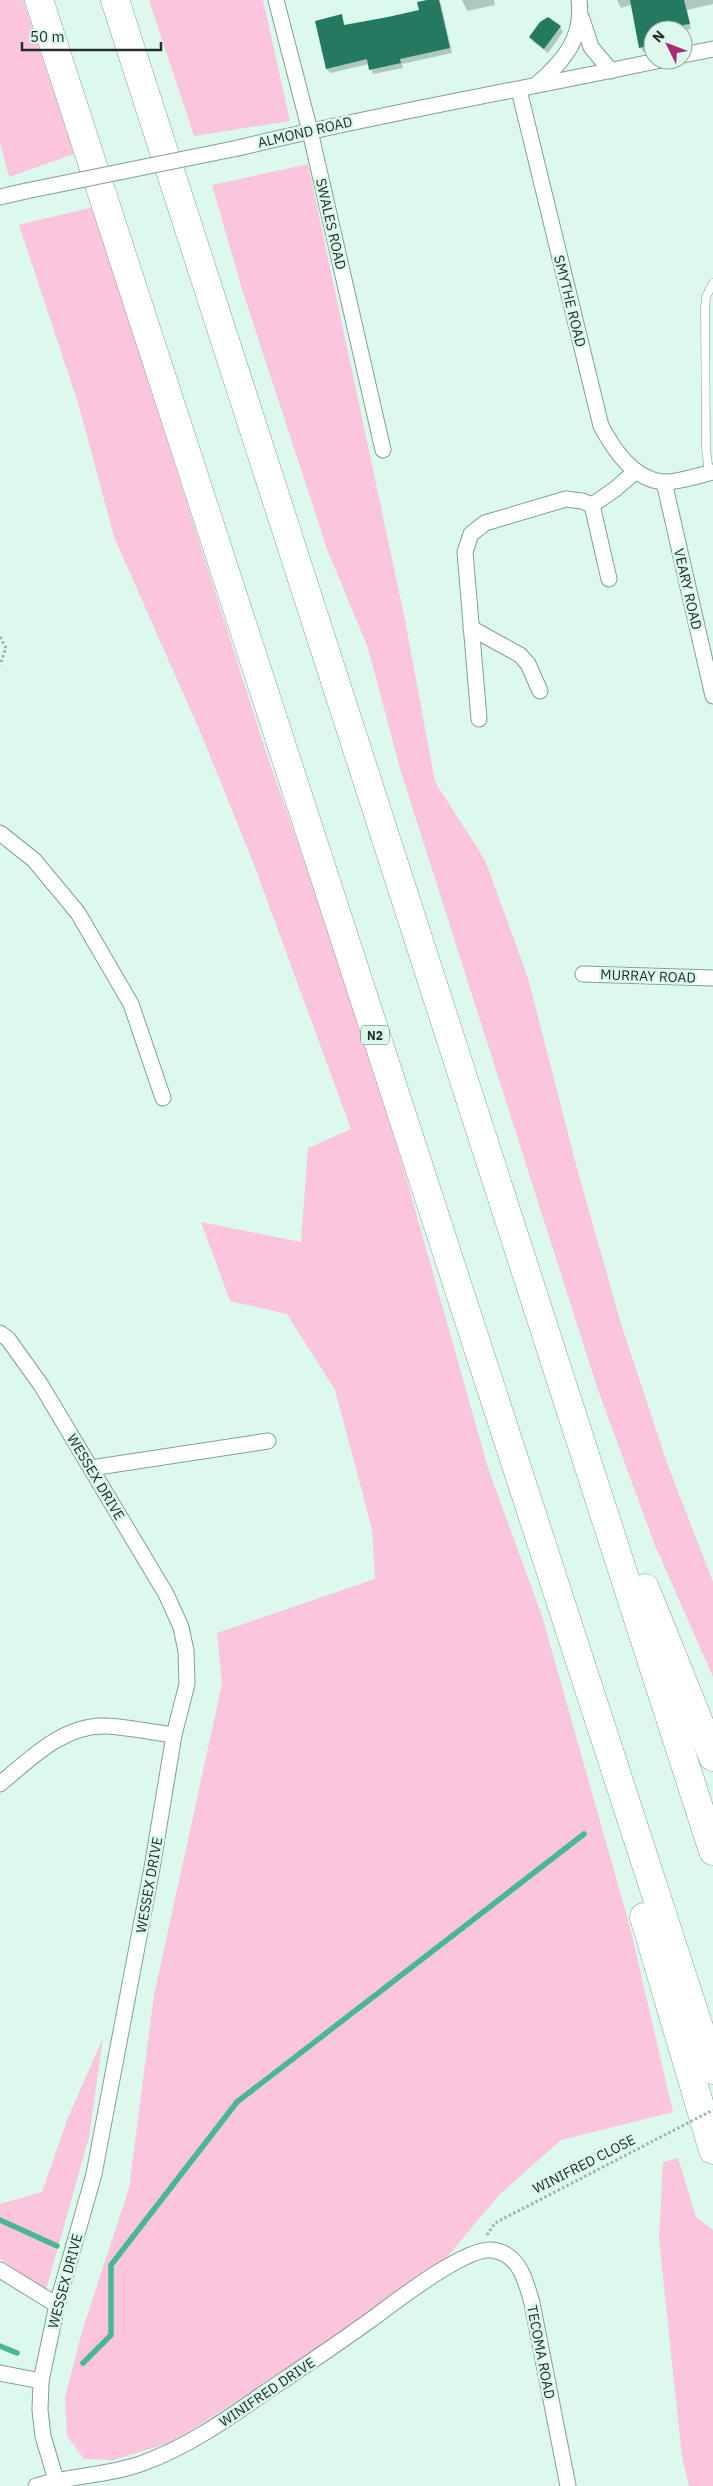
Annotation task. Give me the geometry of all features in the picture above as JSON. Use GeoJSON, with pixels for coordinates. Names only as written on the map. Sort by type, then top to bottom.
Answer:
{"type":"FeatureCollection","features":[{"type":"Feature","properties":{"kind":"highway","name":"N2"},"geometry":{"type":"LineString","coordinates":[[39,0],[713,2070]]}},
{"type":"Feature","properties":{"kind":"highway"},"geometry":{"type":"LineString","coordinates":[[115,0],[713,1851]]}},
{"type":"Feature","properties":{"kind":"highway"},"geometry":{"type":"LineString","coordinates":[[572,1418],[596,1458],[642,1582],[713,1757]]}},
{"type":"Feature","properties":{"kind":"highway"},"geometry":{"type":"LineString","coordinates":[[520,1481],[522,1504],[530,1541],[713,2150]]}},
{"type":"Feature","properties":{"kind":"street","name":"SWALES ROAD"},"geometry":{"type":"LineString","coordinates":[[276,0],[310,131],[383,450]]}},
{"type":"Feature","properties":{"kind":"street"},"geometry":{"type":"LineString","coordinates":[[580,6],[591,47],[611,71]]}},
{"type":"Feature","properties":{"kind":"street"},"geometry":{"type":"LineString","coordinates":[[526,88],[554,69],[570,51],[578,32],[580,6]]}},
{"type":"Feature","properties":{"kind":"street"},"geometry":{"type":"LineString","coordinates":[[693,53],[713,49]]}},
{"type":"Feature","properties":{"kind":"street","name":"ALMOND ROAD"},"geometry":{"type":"LineString","coordinates":[[0,196],[238,148],[406,110],[643,64]]}},
{"type":"Feature","properties":{"kind":"street","name":"SMYTHE ROAD"},"geometry":{"type":"LineString","coordinates":[[526,88],[601,426],[612,446],[636,471],[664,482]]}},
{"type":"Feature","properties":{"kind":"street"},"geometry":{"type":"LineString","coordinates":[[592,505],[614,490],[636,471]]}},
{"type":"Feature","properties":{"kind":"street"},"geometry":{"type":"LineString","coordinates":[[664,482],[711,472]]}},
{"type":"Feature","properties":{"kind":"street","name":"VEARY ROAD"},"geometry":{"type":"LineString","coordinates":[[664,482],[713,696]]}},
{"type":"Feature","properties":{"kind":"street"},"geometry":{"type":"LineString","coordinates":[[479,719],[465,552],[470,534],[485,523],[566,499],[582,501],[592,505]]}},
{"type":"Feature","properties":{"kind":"street"},"geometry":{"type":"LineString","coordinates":[[592,505],[609,579]]}},
{"type":"Feature","properties":{"kind":"street"},"geometry":{"type":"LineString","coordinates":[[471,628],[520,655],[528,664],[540,691]]}},
{"type":"Feature","properties":{"kind":"street"},"geometry":{"type":"LineString","coordinates":[[0,833],[34,860],[78,914],[131,1004],[163,1098]]}},
{"type":"Feature","properties":{"kind":"street","name":"MURRAY ROAD"},"geometry":{"type":"LineString","coordinates":[[583,974],[713,978]]}},
{"type":"Feature","properties":{"kind":"street","name":"WESSEX DRIVE"},"geometry":{"type":"LineString","coordinates":[[3,1333],[41,1386],[166,1594],[181,1627],[186,1651],[187,1684],[174,1735],[152,1868],[96,2165],[57,2305],[41,2382],[40,2410],[44,2436],[56,2480]]}},
{"type":"Feature","properties":{"kind":"street"},"geometry":{"type":"LineString","coordinates":[[91,1468],[268,1441]]}},
{"type":"Feature","properties":{"kind":"street"},"geometry":{"type":"LineString","coordinates":[[0,1784],[38,1752],[53,1742],[84,1728],[104,1726],[174,1735]]}},
{"type":"Feature","properties":{"kind":"street","name":"TECOMA ROAD"},"geometry":{"type":"LineString","coordinates":[[477,2251],[492,2250],[504,2254],[524,2274],[532,2303],[568,2486]]}},
{"type":"Feature","properties":{"kind":"street","name":"WINIFRED DRIVE"},"geometry":{"type":"LineString","coordinates":[[36,2486],[56,2480],[86,2481],[140,2464],[180,2448],[334,2346],[421,2284],[477,2251]]}},
{"type":"Feature","properties":{"kind":"street"},"geometry":{"type":"LineString","coordinates":[[0,2270],[57,2305]]}},
{"type":"Feature","properties":{"kind":"street"},"geometry":{"type":"LineString","coordinates":[[0,2373],[41,2382]]}},
{"type":"Feature","properties":{"kind":"lane"},"geometry":{"type":"LineString","coordinates":[[711,472],[706,448],[706,297],[713,283]]}},
{"type":"Feature","properties":{"kind":"path"},"geometry":{"type":"LineString","coordinates":[[0,637],[6,648],[0,665]]}},
{"type":"Feature","properties":{"kind":"path","name":"WINIFRED CLOSE"},"geometry":{"type":"LineString","coordinates":[[477,2251],[495,2223],[713,2110]]}},
{"type":"Feature","properties":{"kind":"shaded area"},"geometry":{"type":"Polygon","coordinates":[[[0,0],[23,0],[74,154],[9,177],[0,143],[0,0]]]}},
{"type":"Feature","properties":{"kind":"shaded area"},"geometry":{"type":"Polygon","coordinates":[[[149,0],[263,0],[290,121],[194,136],[149,0]]]}},
{"type":"Feature","properties":{"kind":"shaded area"},"geometry":{"type":"Polygon","coordinates":[[[308,164],[405,620],[435,782],[485,860],[528,978],[578,1172],[621,1324],[667,1463],[713,1582],[713,1677],[654,1543],[597,1387],[401,772],[368,648],[327,549],[242,289],[212,185],[308,164]]]}},
{"type":"Feature","properties":{"kind":"shaded area"},"geometry":{"type":"Polygon","coordinates":[[[93,207],[264,746],[327,927],[402,1163],[488,1468],[542,1616],[630,1927],[673,2112],[561,2140],[500,2194],[446,2258],[283,2372],[172,2442],[113,2460],[84,2459],[67,2436],[65,2397],[83,2328],[129,2188],[154,1995],[222,1684],[217,1633],[375,1579],[372,1529],[335,1390],[287,1314],[230,1301],[201,1222],[301,1242],[308,1148],[351,1129],[253,862],[199,729],[114,537],[79,406],[19,225],[93,207]]]}},
{"type":"Feature","properties":{"kind":"shaded area"},"geometry":{"type":"Polygon","coordinates":[[[103,2038],[89,2137],[46,2290],[0,2259],[0,2204],[42,2192],[67,2120],[103,2038]]]}},
{"type":"Feature","properties":{"kind":"shaded area"},"geometry":{"type":"Polygon","coordinates":[[[678,2158],[696,2217],[713,2230],[713,2486],[689,2486],[682,2457],[659,2239],[663,2162],[678,2158]]]}},
{"type":"Feature","properties":{"kind":"building"},"geometry":{"type":"Polygon","coordinates":[[[439,0],[450,48],[400,59],[401,63],[369,70],[367,59],[326,69],[315,21],[342,14],[344,25],[388,17],[419,10],[417,2],[439,0]]]}},
{"type":"Feature","properties":{"kind":"building"},"geometry":{"type":"Polygon","coordinates":[[[630,0],[684,0],[689,20],[643,20],[643,47],[639,48],[630,0]]]}},
{"type":"Feature","properties":{"kind":"building"},"geometry":{"type":"Polygon","coordinates":[[[548,17],[561,26],[544,49],[529,37],[540,22],[548,17]]]}},
{"type":"Feature","properties":{"kind":"waterway"},"geometry":{"type":"LineString","coordinates":[[83,2363],[111,2335],[111,2265],[237,2102],[584,1834]]}},
{"type":"Feature","properties":{"kind":"waterway"},"geometry":{"type":"LineString","coordinates":[[0,2220],[57,2246]]}},
{"type":"Feature","properties":{"kind":"waterway"},"geometry":{"type":"LineString","coordinates":[[0,2346],[17,2353]]}}]}
